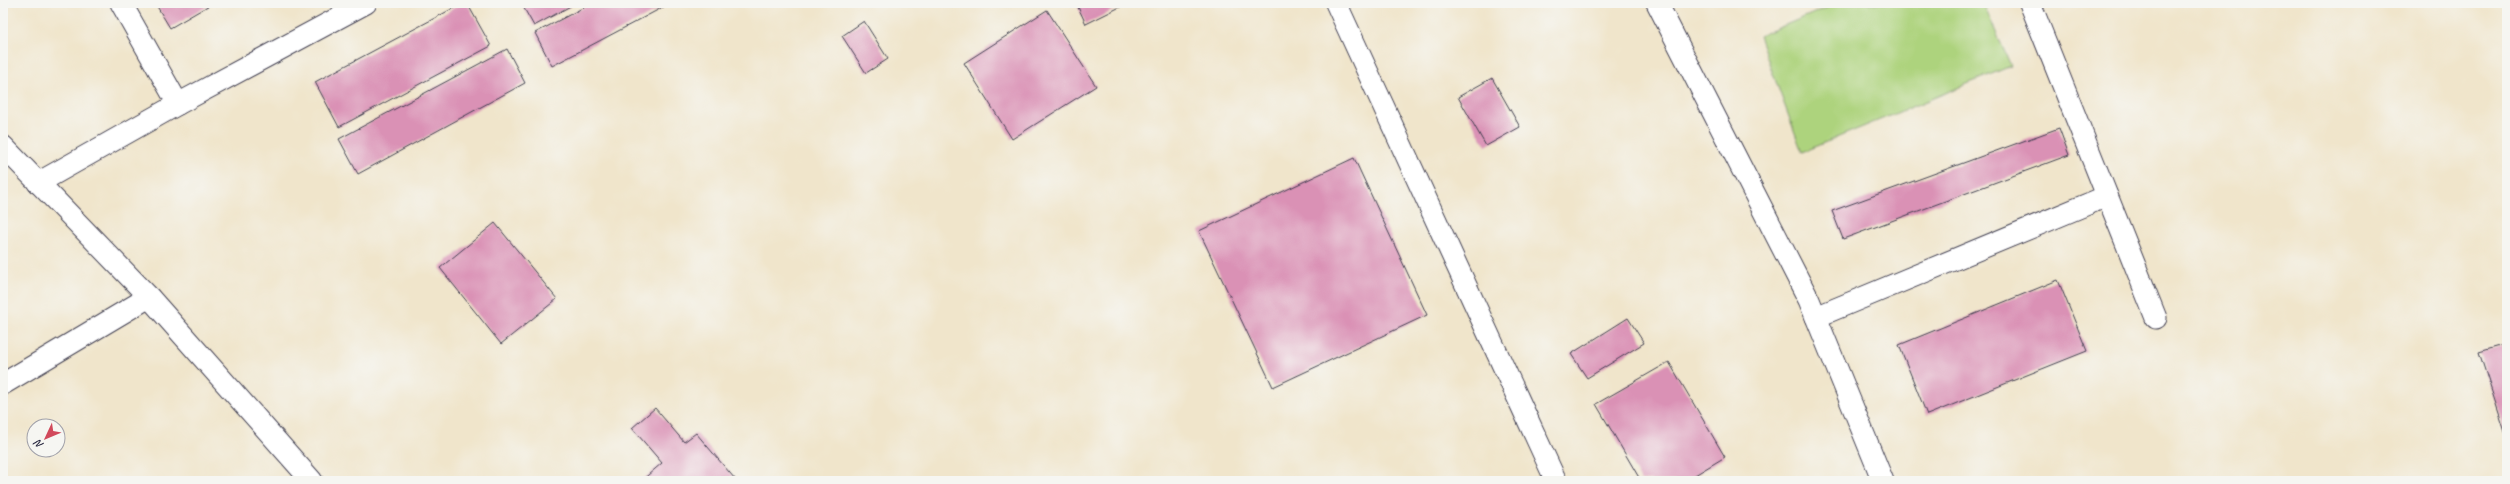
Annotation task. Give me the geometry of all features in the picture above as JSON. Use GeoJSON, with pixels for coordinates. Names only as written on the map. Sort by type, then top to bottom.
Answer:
{"type":"FeatureCollection","features":[{"type":"Feature","properties":{"kind":"lane"},"geometry":{"type":"LineString","coordinates":[[121,3],[178,104]]}},
{"type":"Feature","properties":{"kind":"lane"},"geometry":{"type":"LineString","coordinates":[[38,183],[178,104],[338,10],[366,3]]}},
{"type":"Feature","properties":{"kind":"lane"},"geometry":{"type":"LineString","coordinates":[[1336,3],[1556,481]]}},
{"type":"Feature","properties":{"kind":"lane"},"geometry":{"type":"LineString","coordinates":[[1657,3],[1816,317],[1883,481]]}},
{"type":"Feature","properties":{"kind":"lane"},"geometry":{"type":"LineString","coordinates":[[2030,3],[2156,318]]}},
{"type":"Feature","properties":{"kind":"lane"},"geometry":{"type":"LineString","coordinates":[[3,146],[149,297],[312,481]]}},
{"type":"Feature","properties":{"kind":"lane"},"geometry":{"type":"LineString","coordinates":[[1816,317],[2107,196]]}},
{"type":"Feature","properties":{"kind":"lane"},"geometry":{"type":"LineString","coordinates":[[3,384],[149,297]]}},
{"type":"Feature","properties":{"kind":"green space"},"geometry":{"type":"Polygon","coordinates":[[[1838,3],[1983,3],[2011,66],[1802,152],[1759,36],[1838,3]]]}},
{"type":"Feature","properties":{"kind":"building"},"geometry":{"type":"Polygon","coordinates":[[[155,3],[213,3],[170,28],[155,3]]]}},
{"type":"Feature","properties":{"kind":"building"},"geometry":{"type":"Polygon","coordinates":[[[463,3],[467,3],[491,46],[339,127],[315,82],[463,3]]]}},
{"type":"Feature","properties":{"kind":"building"},"geometry":{"type":"Polygon","coordinates":[[[521,3],[576,3],[534,26],[521,3]]]}},
{"type":"Feature","properties":{"kind":"building"},"geometry":{"type":"Polygon","coordinates":[[[592,3],[671,3],[552,66],[535,33],[592,3]]]}},
{"type":"Feature","properties":{"kind":"building"},"geometry":{"type":"Polygon","coordinates":[[[1076,3],[1128,3],[1086,24],[1076,3]]]}},
{"type":"Feature","properties":{"kind":"building"},"geometry":{"type":"Polygon","coordinates":[[[1047,10],[1096,86],[1012,139],[964,63],[1047,10]]]}},
{"type":"Feature","properties":{"kind":"building"},"geometry":{"type":"Polygon","coordinates":[[[864,21],[888,59],[866,73],[842,36],[864,21]]]}},
{"type":"Feature","properties":{"kind":"building"},"geometry":{"type":"Polygon","coordinates":[[[507,49],[525,83],[358,174],[339,139],[507,49]]]}},
{"type":"Feature","properties":{"kind":"building"},"geometry":{"type":"Polygon","coordinates":[[[1492,78],[1520,127],[1486,146],[1458,97],[1492,78]]]}},
{"type":"Feature","properties":{"kind":"building"},"geometry":{"type":"Polygon","coordinates":[[[2059,128],[2069,155],[1843,239],[1832,211],[2059,128]]]}},
{"type":"Feature","properties":{"kind":"building"},"geometry":{"type":"Polygon","coordinates":[[[1354,158],[1427,315],[1273,387],[1199,231],[1354,158]]]}},
{"type":"Feature","properties":{"kind":"building"},"geometry":{"type":"Polygon","coordinates":[[[495,223],[557,299],[501,344],[440,268],[495,223]]]}},
{"type":"Feature","properties":{"kind":"building"},"geometry":{"type":"Polygon","coordinates":[[[2058,280],[2087,351],[1927,415],[1899,345],[2058,280]]]}},
{"type":"Feature","properties":{"kind":"building"},"geometry":{"type":"Polygon","coordinates":[[[1628,318],[1644,343],[1587,378],[1571,354],[1628,318]]]}},
{"type":"Feature","properties":{"kind":"building"},"geometry":{"type":"Polygon","coordinates":[[[2507,344],[2507,438],[2479,352],[2507,344]]]}},
{"type":"Feature","properties":{"kind":"building"},"geometry":{"type":"Polygon","coordinates":[[[1669,362],[1725,457],[1685,481],[1641,481],[1596,404],[1669,362]]]}},
{"type":"Feature","properties":{"kind":"building"},"geometry":{"type":"Polygon","coordinates":[[[655,408],[684,442],[696,433],[735,479],[732,481],[641,481],[662,463],[632,428],[655,408]]]}}]}
